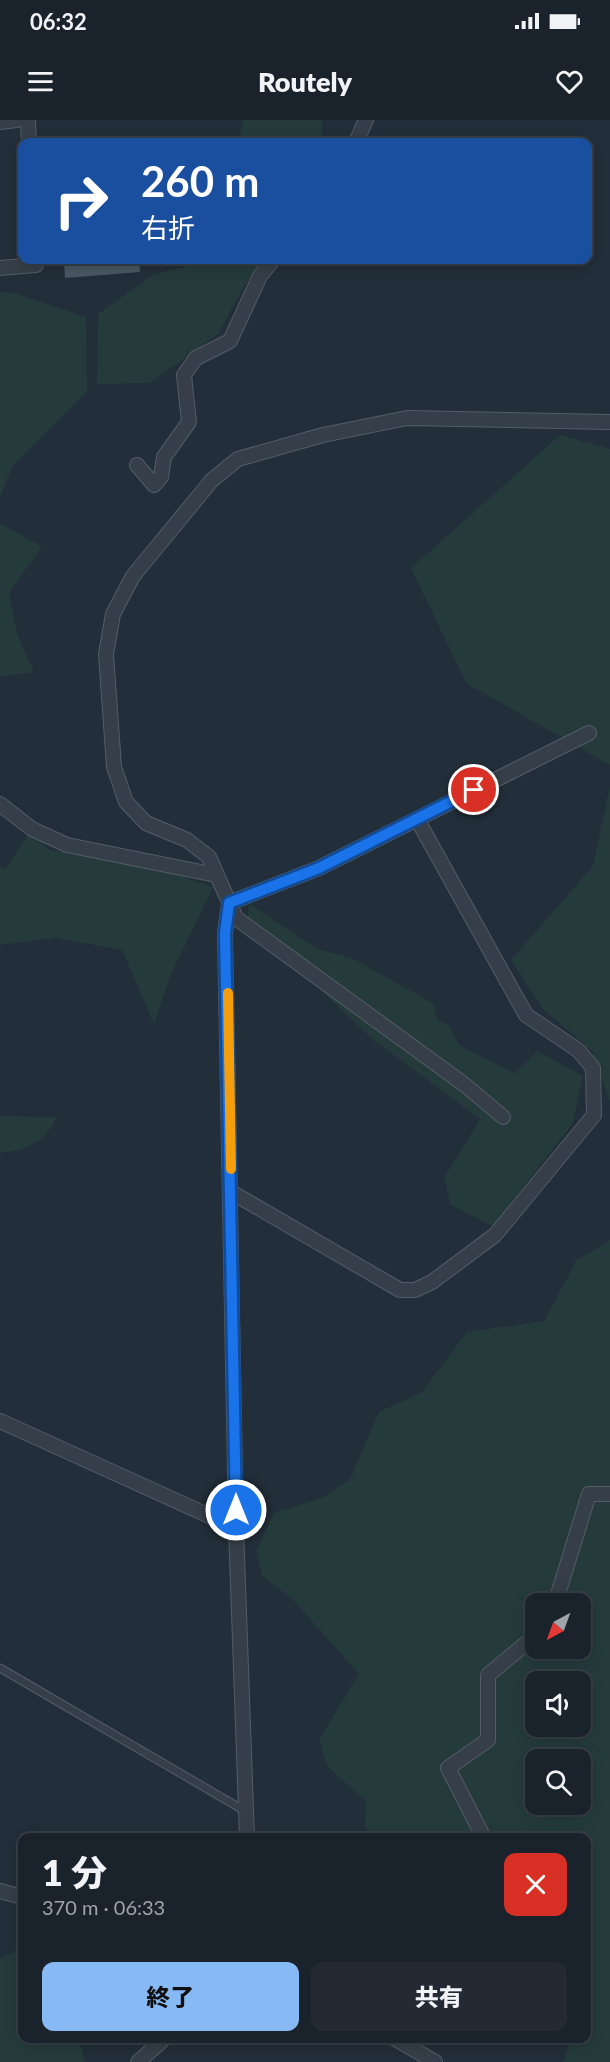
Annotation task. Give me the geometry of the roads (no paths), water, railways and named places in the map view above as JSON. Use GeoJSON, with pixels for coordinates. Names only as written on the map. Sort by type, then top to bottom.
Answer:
{"type":"FeatureCollection","features":[{"type":"Feature","properties":{"kind":"street"},"geometry":{"type":"LineString","coordinates":[[0,122],[17,120]]}},
{"type":"Feature","properties":{"kind":"street"},"geometry":{"type":"LineString","coordinates":[[28,120],[29,138]]}},
{"type":"Feature","properties":{"kind":"street"},"geometry":{"type":"LineString","coordinates":[[358,138],[366,120]]}},
{"type":"Feature","properties":{"kind":"street"},"geometry":{"type":"LineString","coordinates":[[0,268],[36,264]]}},
{"type":"Feature","properties":{"kind":"street"},"geometry":{"type":"LineString","coordinates":[[137,465],[154,484],[161,477],[164,457],[189,422],[184,375],[196,358],[230,341],[260,276],[270,264]]}},
{"type":"Feature","properties":{"kind":"street"},"geometry":{"type":"LineString","coordinates":[[503,1117],[465,1085],[236,918],[209,857],[187,840],[146,824],[126,802],[114,767],[106,654],[113,614],[133,576],[212,480],[238,459],[323,435],[407,418],[610,422]]}},
{"type":"Feature","properties":{"kind":"street"},"geometry":{"type":"LineString","coordinates":[[229,903],[319,868],[589,733]]}},
{"type":"Feature","properties":{"kind":"street"},"geometry":{"type":"LineString","coordinates":[[0,804],[32,830],[67,845],[216,874]]}},
{"type":"Feature","properties":{"kind":"street"},"geometry":{"type":"LineString","coordinates":[[231,1192],[400,1290],[416,1290],[432,1282],[495,1234],[533,1192],[594,1115],[593,1068],[579,1051],[526,1015],[417,819]]}},
{"type":"Feature","properties":{"kind":"street"},"geometry":{"type":"LineString","coordinates":[[229,903],[225,933],[236,1528],[248,1833]]}},
{"type":"Feature","properties":{"kind":"street"},"geometry":{"type":"LineString","coordinates":[[0,1421],[236,1528]]}},
{"type":"Feature","properties":{"kind":"street"},"geometry":{"type":"LineString","coordinates":[[558,1593],[589,1494],[610,1494]]}},
{"type":"Feature","properties":{"kind":"street"},"geometry":{"type":"LineString","coordinates":[[481,1833],[448,1768],[488,1740],[488,1675],[525,1644]]}},
{"type":"Feature","properties":{"kind":"street"},"geometry":{"type":"LineString","coordinates":[[0,1891],[18,1896]]}},
{"type":"Feature","properties":{"kind":"street"},"geometry":{"type":"LineString","coordinates":[[138,2062],[159,2043]]}},
{"type":"Feature","properties":{"kind":"street"},"geometry":{"type":"LineString","coordinates":[[403,2043],[435,2062]]}},
{"type":"Feature","properties":{"kind":"lane"},"geometry":{"type":"LineString","coordinates":[[0,1668],[247,1813]]}}]}
